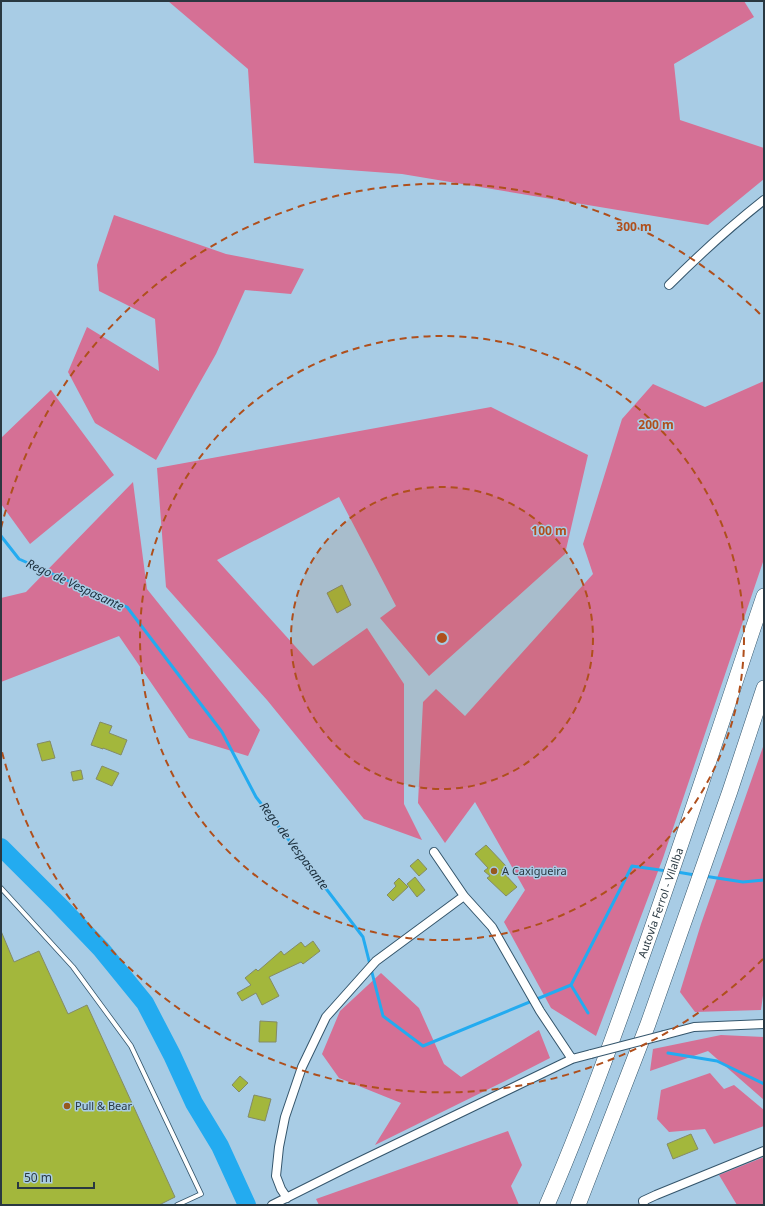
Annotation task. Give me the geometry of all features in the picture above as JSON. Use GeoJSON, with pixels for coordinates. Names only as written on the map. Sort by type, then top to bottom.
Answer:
{"type":"FeatureCollection","features":[{"type":"Feature","properties":{"kind":"highway","name":"Autovía Ferrol - Vilalba"},"geometry":{"type":"LineString","coordinates":[[547,1205],[564,1166],[617,1027],[764,596]]}},
{"type":"Feature","properties":{"kind":"highway"},"geometry":{"type":"LineString","coordinates":[[578,1205],[650,1017],[730,791],[764,688]]}},
{"type":"Feature","properties":{"kind":"street"},"geometry":{"type":"LineString","coordinates":[[669,285],[736,222],[764,200]]}},
{"type":"Feature","properties":{"kind":"street"},"geometry":{"type":"LineString","coordinates":[[434,852],[464,896],[492,927],[540,1011],[572,1059]]}},
{"type":"Feature","properties":{"kind":"street"},"geometry":{"type":"LineString","coordinates":[[287,1198],[281,1189],[276,1176],[279,1147],[285,1117],[302,1067],[326,1017],[376,961],[464,896]]}},
{"type":"Feature","properties":{"kind":"street"},"geometry":{"type":"LineString","coordinates":[[272,1205],[572,1059],[694,1027],[764,1024]]}},
{"type":"Feature","properties":{"kind":"street"},"geometry":{"type":"LineString","coordinates":[[644,1205],[643,1201],[656,1195],[764,1151]]}},
{"type":"Feature","properties":{"kind":"lane"},"geometry":{"type":"LineString","coordinates":[[1,888],[73,967],[131,1046],[201,1194],[177,1205]]}},
{"type":"Feature","properties":{"kind":"shaded area"},"geometry":{"type":"Polygon","coordinates":[[[168,1],[744,1],[754,17],[674,64],[680,120],[764,148],[764,179],[708,225],[402,174],[254,163],[248,69],[168,1]]]}},
{"type":"Feature","properties":{"kind":"shaded area"},"geometry":{"type":"Polygon","coordinates":[[[114,215],[226,254],[304,269],[291,294],[245,290],[216,354],[156,460],[95,423],[68,372],[87,327],[159,371],[155,319],[99,291],[97,265],[114,215]]]}},
{"type":"Feature","properties":{"kind":"shaded area"},"geometry":{"type":"Polygon","coordinates":[[[764,381],[764,559],[663,858],[596,1036],[551,1008],[504,922],[525,890],[475,802],[445,843],[418,803],[423,702],[436,689],[465,716],[593,574],[583,544],[622,419],[653,384],[705,407],[764,381]]]}},
{"type":"Feature","properties":{"kind":"shaded area"},"geometry":{"type":"Polygon","coordinates":[[[51,390],[114,475],[30,544],[1,504],[1,438],[51,390]]]}},
{"type":"Feature","properties":{"kind":"shaded area"},"geometry":{"type":"Polygon","coordinates":[[[491,407],[588,455],[565,554],[429,676],[380,618],[396,606],[339,497],[217,560],[313,666],[367,628],[404,684],[404,804],[422,840],[364,819],[267,700],[166,587],[157,468],[491,407]]]}},
{"type":"Feature","properties":{"kind":"shaded area"},"geometry":{"type":"Polygon","coordinates":[[[133,482],[147,589],[260,730],[248,756],[189,738],[119,636],[1,682],[1,598],[26,592],[133,482]]]}},
{"type":"Feature","properties":{"kind":"shaded area"},"geometry":{"type":"Polygon","coordinates":[[[764,744],[764,988],[761,1010],[695,1012],[680,992],[701,924],[764,744]]]}},
{"type":"Feature","properties":{"kind":"shaded area"},"geometry":{"type":"Polygon","coordinates":[[[381,973],[419,1008],[444,1064],[461,1077],[539,1030],[550,1058],[375,1145],[401,1103],[339,1078],[322,1054],[340,1011],[381,973]]]}},
{"type":"Feature","properties":{"kind":"shaded area"},"geometry":{"type":"Polygon","coordinates":[[[721,1035],[764,1037],[764,1100],[708,1051],[650,1071],[653,1049],[721,1035]]]}},
{"type":"Feature","properties":{"kind":"shaded area"},"geometry":{"type":"Polygon","coordinates":[[[710,1073],[724,1089],[734,1085],[764,1110],[764,1126],[714,1144],[705,1129],[669,1132],[657,1119],[661,1090],[710,1073]]]}},
{"type":"Feature","properties":{"kind":"shaded area"},"geometry":{"type":"Polygon","coordinates":[[[508,1131],[522,1165],[511,1186],[519,1205],[319,1205],[316,1199],[508,1131]]]}},
{"type":"Feature","properties":{"kind":"shaded area"},"geometry":{"type":"Polygon","coordinates":[[[764,1157],[764,1205],[737,1205],[719,1175],[764,1157]]]}},
{"type":"Feature","properties":{"kind":"building"},"geometry":{"type":"Polygon","coordinates":[[[342,585],[351,605],[337,613],[327,593],[342,585]]]}},
{"type":"Feature","properties":{"kind":"building"},"geometry":{"type":"Polygon","coordinates":[[[100,722],[112,726],[109,733],[127,740],[121,755],[91,745],[100,722]]]}},
{"type":"Feature","properties":{"kind":"building"},"geometry":{"type":"Polygon","coordinates":[[[50,741],[55,758],[42,761],[37,744],[50,741]]]}},
{"type":"Feature","properties":{"kind":"building"},"geometry":{"type":"Polygon","coordinates":[[[102,766],[119,773],[112,786],[96,779],[102,766]]]}},
{"type":"Feature","properties":{"kind":"building"},"geometry":{"type":"Polygon","coordinates":[[[81,770],[83,779],[73,781],[71,772],[81,770]]]}},
{"type":"Feature","properties":{"kind":"building","name":"A Caxigueira"},"geometry":{"type":"Polygon","coordinates":[[[486,845],[506,866],[501,870],[517,887],[506,896],[487,878],[490,876],[484,871],[488,868],[475,854],[486,845]]]}},
{"type":"Feature","properties":{"kind":"building"},"geometry":{"type":"Polygon","coordinates":[[[418,859],[427,869],[419,876],[410,866],[418,859]]]}},
{"type":"Feature","properties":{"kind":"building"},"geometry":{"type":"Polygon","coordinates":[[[415,877],[425,890],[417,897],[407,884],[415,877]]]}},
{"type":"Feature","properties":{"kind":"building"},"geometry":{"type":"Polygon","coordinates":[[[399,878],[408,887],[393,901],[387,895],[396,886],[394,883],[399,878]]]}},
{"type":"Feature","properties":{"kind":"building","name":"Pull & Bear"},"geometry":{"type":"Polygon","coordinates":[[[1,931],[14,962],[39,951],[68,1014],[87,1005],[175,1197],[159,1205],[1,1205],[1,931]]]}},
{"type":"Feature","properties":{"kind":"building"},"geometry":{"type":"Polygon","coordinates":[[[313,941],[320,951],[303,964],[301,962],[269,977],[279,996],[262,1005],[256,993],[242,1001],[237,993],[251,985],[245,978],[256,969],[258,971],[281,951],[284,955],[301,942],[305,947],[313,941]]]}},
{"type":"Feature","properties":{"kind":"building"},"geometry":{"type":"Polygon","coordinates":[[[260,1021],[277,1022],[276,1042],[259,1042],[260,1021]]]}},
{"type":"Feature","properties":{"kind":"building"},"geometry":{"type":"Polygon","coordinates":[[[240,1076],[248,1083],[239,1092],[232,1085],[240,1076]]]}},
{"type":"Feature","properties":{"kind":"building"},"geometry":{"type":"Polygon","coordinates":[[[254,1095],[271,1099],[265,1121],[248,1117],[254,1095]]]}},
{"type":"Feature","properties":{"kind":"building"},"geometry":{"type":"Polygon","coordinates":[[[691,1134],[698,1149],[673,1159],[667,1144],[691,1134]]]}},
{"type":"Feature","properties":{"kind":"waterway","name":"Rego de Vespasante"},"geometry":{"type":"LineString","coordinates":[[1,536],[19,559],[127,607],[222,732],[256,797],[363,937],[383,1016],[423,1046],[571,985],[588,1013]]}},
{"type":"Feature","properties":{"kind":"waterway"},"geometry":{"type":"LineString","coordinates":[[1,847],[101,949],[145,1003],[172,1055],[194,1103],[220,1146],[247,1205]]}},
{"type":"Feature","properties":{"kind":"waterway"},"geometry":{"type":"LineString","coordinates":[[571,985],[632,866],[667,871]]}},
{"type":"Feature","properties":{"kind":"waterway"},"geometry":{"type":"LineString","coordinates":[[677,872],[695,875]]}},
{"type":"Feature","properties":{"kind":"waterway"},"geometry":{"type":"LineString","coordinates":[[704,876],[743,882],[764,880]]}},
{"type":"Feature","properties":{"kind":"waterway","name":"Rego de Vespasante"},"geometry":{"type":"LineString","coordinates":[[668,1053],[717,1061],[764,1084]]}},
{"type":"Feature","properties":{"kind":"place","name":"A Caxigueira"},"geometry":{"type":"Point","coordinates":[494,871]}},
{"type":"Feature","properties":{"kind":"place","name":"Pull & Bear"},"geometry":{"type":"Point","coordinates":[67,1106]}}]}
